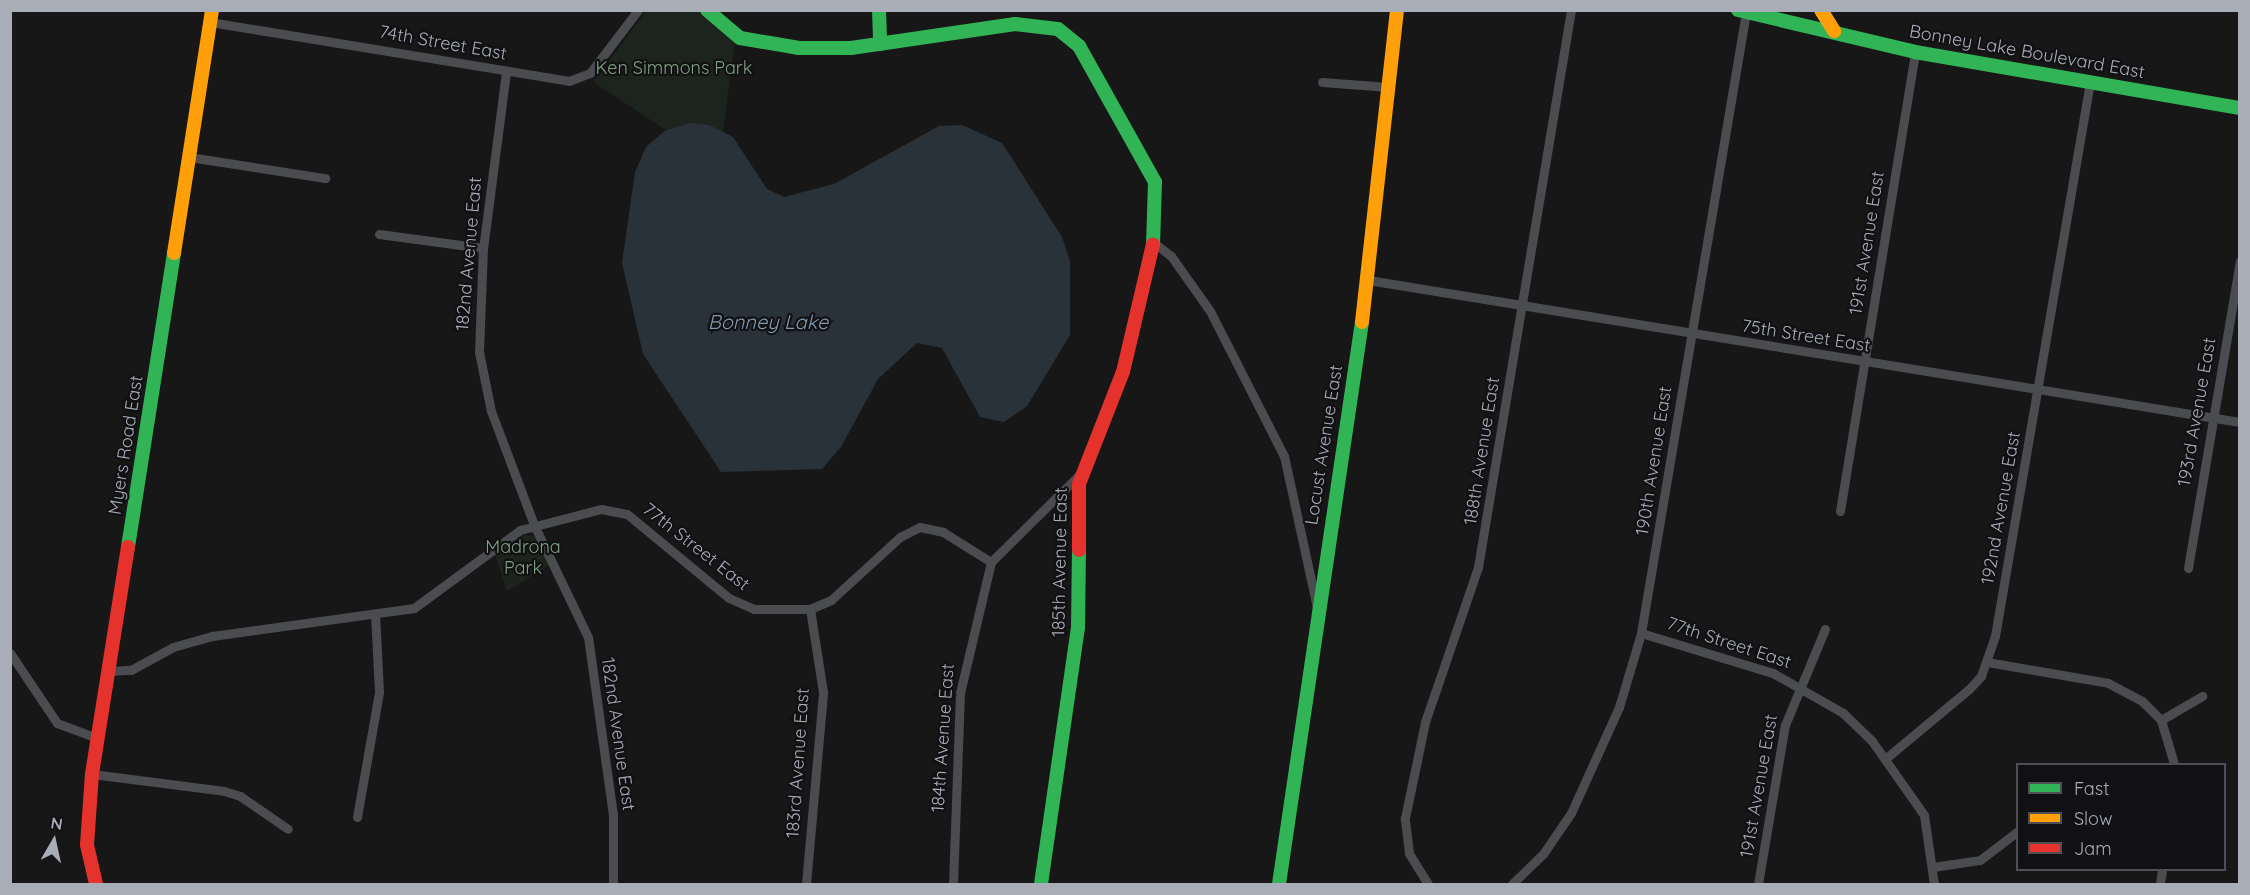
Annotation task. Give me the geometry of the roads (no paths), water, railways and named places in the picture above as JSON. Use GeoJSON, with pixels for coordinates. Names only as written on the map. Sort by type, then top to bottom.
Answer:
{"type":"FeatureCollection","features":[{"type":"Feature","properties":{"kind":"street","name":"74th Street East"},"geometry":{"type":"LineString","coordinates":[[211,16],[561,81],[581,78],[638,10]]}},
{"type":"Feature","properties":{"kind":"street"},"geometry":{"type":"LineString","coordinates":[[707,10],[732,33],[762,43],[822,49],[880,44],[879,10]]}},
{"type":"Feature","properties":{"kind":"street","name":"Locust Avenue East"},"geometry":{"type":"LineString","coordinates":[[1279,885],[1317,607],[1368,280],[1397,10]]}},
{"type":"Feature","properties":{"kind":"street","name":"188th Avenue East"},"geometry":{"type":"LineString","coordinates":[[1428,885],[1408,853],[1405,818],[1425,722],[1479,567],[1571,10]]}},
{"type":"Feature","properties":{"kind":"street"},"geometry":{"type":"LineString","coordinates":[[1821,10],[1834,31]]}},
{"type":"Feature","properties":{"kind":"street","name":"Bonney Lake Boulevard East"},"geometry":{"type":"LineString","coordinates":[[1742,11],[1915,52],[2240,108]]}},
{"type":"Feature","properties":{"kind":"street","name":"190th Avenue East"},"geometry":{"type":"LineString","coordinates":[[1512,885],[1543,854],[1570,813],[1618,706],[1641,633],[1742,11]]}},
{"type":"Feature","properties":{"kind":"street","name":"Myers Road East"},"geometry":{"type":"LineString","coordinates":[[96,885],[87,845],[92,774],[211,16]]}},
{"type":"Feature","properties":{"kind":"street","name":"185th Avenue East"},"geometry":{"type":"LineString","coordinates":[[880,44],[1035,25],[1065,33],[1082,54],[1155,182],[1153,242],[1123,372],[1081,473],[1078,628],[1041,885]]}},
{"type":"Feature","properties":{"kind":"street","name":"191st Avenue East"},"geometry":{"type":"LineString","coordinates":[[1840,511],[1915,52]]}},
{"type":"Feature","properties":{"kind":"street","name":"182nd Avenue East"},"geometry":{"type":"LineString","coordinates":[[506,72],[483,248],[478,323],[483,380],[534,525],[588,637],[615,825],[613,885]]}},
{"type":"Feature","properties":{"kind":"street"},"geometry":{"type":"LineString","coordinates":[[1322,82],[1389,87]]}},
{"type":"Feature","properties":{"kind":"street","name":"192nd Avenue East"},"geometry":{"type":"LineString","coordinates":[[1885,759],[1969,688],[1987,662],[1998,622],[2090,82]]}},
{"type":"Feature","properties":{"kind":"street"},"geometry":{"type":"LineString","coordinates":[[189,157],[325,178]]}},
{"type":"Feature","properties":{"kind":"street"},"geometry":{"type":"LineString","coordinates":[[379,234],[483,248]]}},
{"type":"Feature","properties":{"kind":"street"},"geometry":{"type":"LineString","coordinates":[[1153,242],[1171,256],[1210,311],[1284,456],[1317,607]]}},
{"type":"Feature","properties":{"kind":"street","name":"193rd Avenue East"},"geometry":{"type":"LineString","coordinates":[[2188,568],[2240,261]]}},
{"type":"Feature","properties":{"kind":"street","name":"75th Street East"},"geometry":{"type":"LineString","coordinates":[[1368,280],[2240,422]]}},
{"type":"Feature","properties":{"kind":"street"},"geometry":{"type":"LineString","coordinates":[[810,609],[841,594],[914,528],[943,532],[991,562],[1081,473]]}},
{"type":"Feature","properties":{"kind":"street","name":"77th Street East"},"geometry":{"type":"LineString","coordinates":[[109,671],[131,670],[183,642],[375,614],[422,604],[507,538],[534,525],[586,511],[620,510],[738,603],[810,609]]}},
{"type":"Feature","properties":{"kind":"street","name":"184th Avenue East"},"geometry":{"type":"LineString","coordinates":[[953,885],[960,693],[991,562]]}},
{"type":"Feature","properties":{"kind":"street","name":"183rd Avenue East"},"geometry":{"type":"LineString","coordinates":[[806,885],[823,693],[810,609]]}},
{"type":"Feature","properties":{"kind":"street"},"geometry":{"type":"LineString","coordinates":[[357,817],[379,692],[375,614]]}},
{"type":"Feature","properties":{"kind":"street","name":"191st Avenue East"},"geometry":{"type":"LineString","coordinates":[[1758,885],[1782,740],[1800,684],[1825,629]]}},
{"type":"Feature","properties":{"kind":"street","name":"77th Street East"},"geometry":{"type":"LineString","coordinates":[[1641,633],[1800,684],[1843,713],[1885,759]]}},
{"type":"Feature","properties":{"kind":"street"},"geometry":{"type":"LineString","coordinates":[[10,653],[57,723],[98,738]]}},
{"type":"Feature","properties":{"kind":"street"},"geometry":{"type":"LineString","coordinates":[[1987,662],[2108,683],[2142,701],[2161,720],[2173,763]]}},
{"type":"Feature","properties":{"kind":"street"},"geometry":{"type":"LineString","coordinates":[[2161,720],[2202,696]]}},
{"type":"Feature","properties":{"kind":"street"},"geometry":{"type":"LineString","coordinates":[[1885,759],[1924,815],[1934,885]]}},
{"type":"Feature","properties":{"kind":"street"},"geometry":{"type":"LineString","coordinates":[[92,774],[224,791],[240,796],[288,829]]}},
{"type":"Feature","properties":{"kind":"street"},"geometry":{"type":"LineString","coordinates":[[1933,867],[1980,860],[2016,833]]}},
{"type":"Feature","properties":{"kind":"water","name":"Bonney Lake"},"geometry":{"type":"Polygon","coordinates":[[[690,123],[709,125],[733,137],[767,189],[784,197],[834,184],[939,126],[962,125],[1002,143],[1062,237],[1070,261],[1070,335],[1027,406],[1004,422],[980,417],[942,348],[917,343],[878,379],[841,447],[822,469],[721,472],[643,354],[622,263],[635,172],[646,147],[666,130],[690,123]]]}},
{"type":"Feature","properties":{"kind":"park label","name":"Ken Simmons Park"},"geometry":{"type":"Point","coordinates":[674,68]}},
{"type":"Feature","properties":{"kind":"park label","name":"Madrona Park"},"geometry":{"type":"Point","coordinates":[523,558]}}]}
